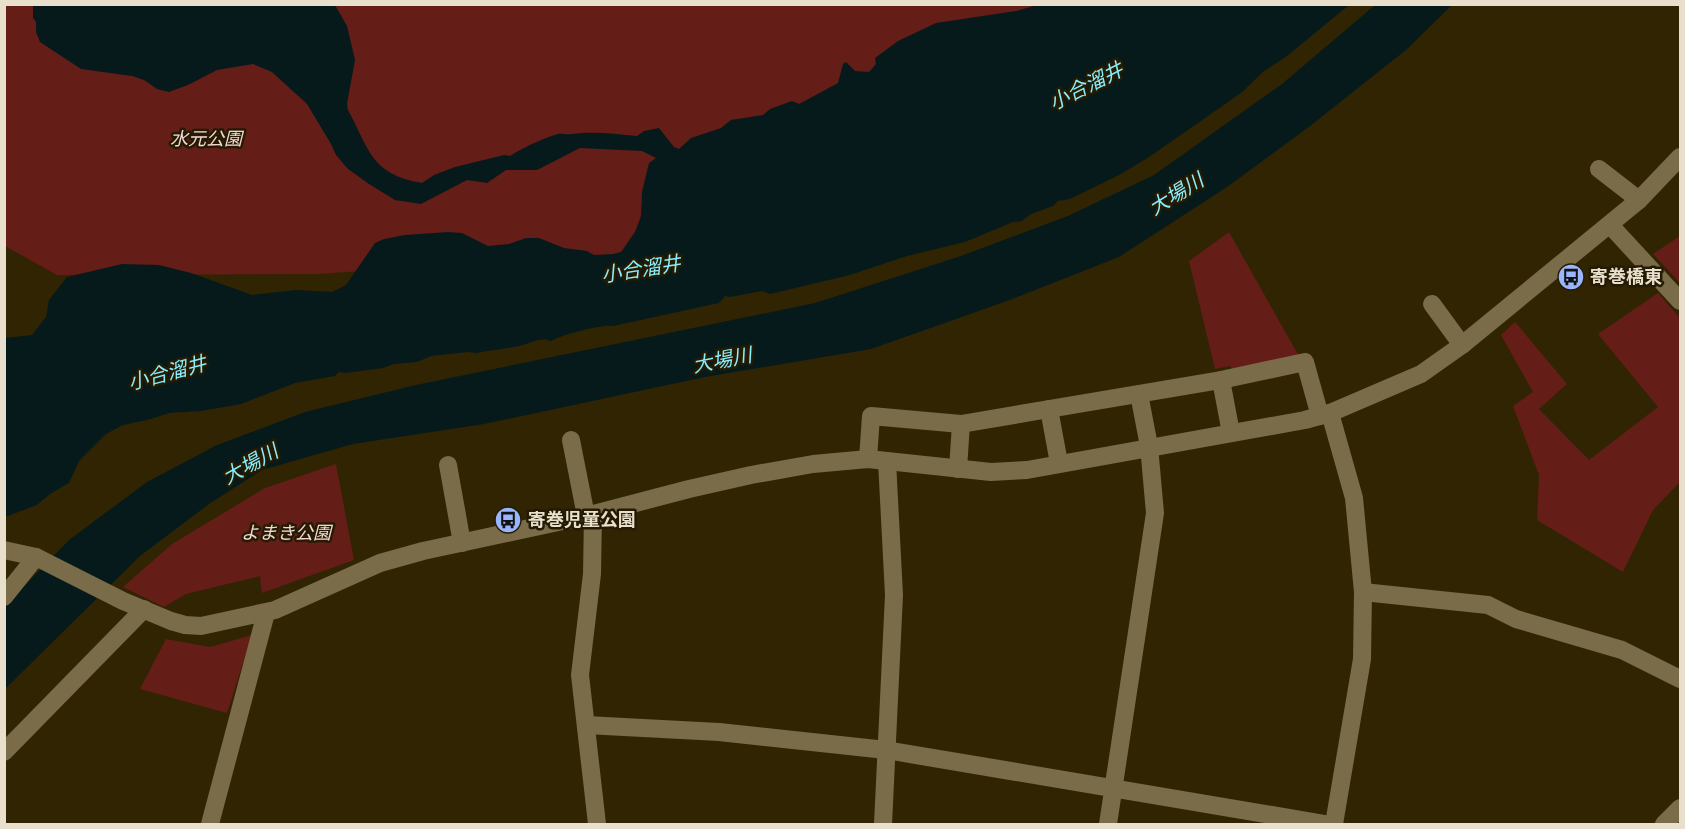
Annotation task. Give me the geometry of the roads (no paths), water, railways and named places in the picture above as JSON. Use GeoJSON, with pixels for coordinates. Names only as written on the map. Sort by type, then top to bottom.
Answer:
{"type":"FeatureCollection","features":[{"type":"Feature","properties":{"kind":"street"},"geometry":{"type":"LineString","coordinates":[[4,550],[39,558],[123,600],[178,623],[201,626],[266,613],[287,606],[348,576],[380,563],[423,550],[590,516],[751,475],[813,464],[868,459],[992,472],[1027,470],[1325,414],[1420,374],[1462,345],[1639,200],[1680,157]]}},
{"type":"Feature","properties":{"kind":"street"},"geometry":{"type":"LineString","coordinates":[[1599,169],[1639,200]]}},
{"type":"Feature","properties":{"kind":"street"},"geometry":{"type":"LineString","coordinates":[[1610,225],[1680,301]]}},
{"type":"Feature","properties":{"kind":"street"},"geometry":{"type":"LineString","coordinates":[[1432,304],[1462,345]]}},
{"type":"Feature","properties":{"kind":"street"},"geometry":{"type":"LineString","coordinates":[[868,459],[871,416],[961,424],[1221,380],[1305,362],[1354,498],[1362,592],[1362,659],[1334,825]]}},
{"type":"Feature","properties":{"kind":"street"},"geometry":{"type":"LineString","coordinates":[[1221,380],[1231,433]]}},
{"type":"Feature","properties":{"kind":"street"},"geometry":{"type":"LineString","coordinates":[[1108,825],[1155,513],[1149,446],[1139,394]]}},
{"type":"Feature","properties":{"kind":"street"},"geometry":{"type":"LineString","coordinates":[[1049,409],[1059,463]]}},
{"type":"Feature","properties":{"kind":"street"},"geometry":{"type":"LineString","coordinates":[[958,469],[961,424]]}},
{"type":"Feature","properties":{"kind":"street"},"geometry":{"type":"LineString","coordinates":[[571,440],[590,516],[592,574],[580,675],[597,825]]}},
{"type":"Feature","properties":{"kind":"street"},"geometry":{"type":"LineString","coordinates":[[883,825],[894,595],[886,461]]}},
{"type":"Feature","properties":{"kind":"street"},"geometry":{"type":"LineString","coordinates":[[448,465],[462,543]]}},
{"type":"Feature","properties":{"kind":"street"},"geometry":{"type":"LineString","coordinates":[[4,597],[39,558]]}},
{"type":"Feature","properties":{"kind":"street"},"geometry":{"type":"LineString","coordinates":[[1362,592],[1488,605],[1516,619],[1622,650],[1680,679]]}},
{"type":"Feature","properties":{"kind":"street"},"geometry":{"type":"LineString","coordinates":[[4,752],[144,609]]}},
{"type":"Feature","properties":{"kind":"street"},"geometry":{"type":"LineString","coordinates":[[210,825],[266,613]]}},
{"type":"Feature","properties":{"kind":"street"},"geometry":{"type":"LineString","coordinates":[[586,725],[719,732],[886,750],[1325,825]]}},
{"type":"Feature","properties":{"kind":"street"},"geometry":{"type":"LineString","coordinates":[[1664,825],[1680,808]]}},
{"type":"Feature","properties":{"kind":"water","name":"小合溜井"},"geometry":{"type":"Polygon","coordinates":[[[1041,4],[1349,5],[1287,56],[1263,72],[1241,93],[1149,157],[1121,174],[1070,199],[1058,201],[1053,206],[1031,214],[1022,221],[1013,222],[965,242],[907,256],[850,275],[770,294],[762,291],[725,296],[719,303],[613,326],[591,328],[551,341],[540,340],[476,353],[431,356],[417,362],[394,364],[383,368],[339,372],[335,376],[295,383],[241,404],[201,411],[169,413],[123,425],[106,434],[79,461],[69,483],[37,505],[5,517],[5,338],[32,335],[46,317],[49,300],[67,277],[122,264],[159,265],[191,273],[252,295],[296,290],[332,292],[346,285],[375,243],[405,235],[448,232],[462,233],[488,246],[509,244],[526,238],[539,238],[564,248],[587,251],[594,255],[613,254],[621,252],[635,232],[641,216],[642,192],[649,163],[656,158],[642,151],[580,148],[537,170],[506,170],[487,183],[467,180],[421,204],[395,200],[348,169],[336,155],[307,104],[272,72],[253,64],[217,70],[169,92],[157,89],[144,80],[132,76],[81,69],[40,42],[33,18],[33,5],[335,5],[347,26],[355,60],[347,104],[348,110],[368,149],[382,167],[392,174],[422,183],[434,175],[455,167],[504,155],[510,156],[560,134],[596,133],[637,136],[644,131],[659,128],[674,147],[679,149],[691,138],[721,128],[731,120],[763,115],[770,109],[792,101],[799,104],[838,83],[843,64],[846,62],[855,71],[869,72],[876,64],[875,58],[898,41],[936,23],[1016,11],[1041,4]]]}},
{"type":"Feature","properties":{"kind":"water","name":"大場川"},"geometry":{"type":"Polygon","coordinates":[[[1375,5],[1452,5],[1406,50],[1310,126],[1227,187],[1119,257],[1007,301],[871,349],[705,377],[484,424],[353,444],[262,470],[209,504],[140,556],[5,689],[5,606],[69,540],[147,482],[217,445],[305,412],[416,385],[815,303],[958,257],[1068,216],[1154,175],[1282,84],[1375,5]]]}},
{"type":"Feature","properties":{"kind":"place","name":"寄巻橋東"},"geometry":{"type":"Point","coordinates":[1571,277]}},
{"type":"Feature","properties":{"kind":"place","name":"寄巻児童公園"},"geometry":{"type":"Point","coordinates":[508,520]}},
{"type":"Feature","properties":{"kind":"park label","name":"水元公園"},"geometry":{"type":"Point","coordinates":[206,139]}},
{"type":"Feature","properties":{"kind":"park label","name":"よまき公園"},"geometry":{"type":"Point","coordinates":[286,533]}}]}
